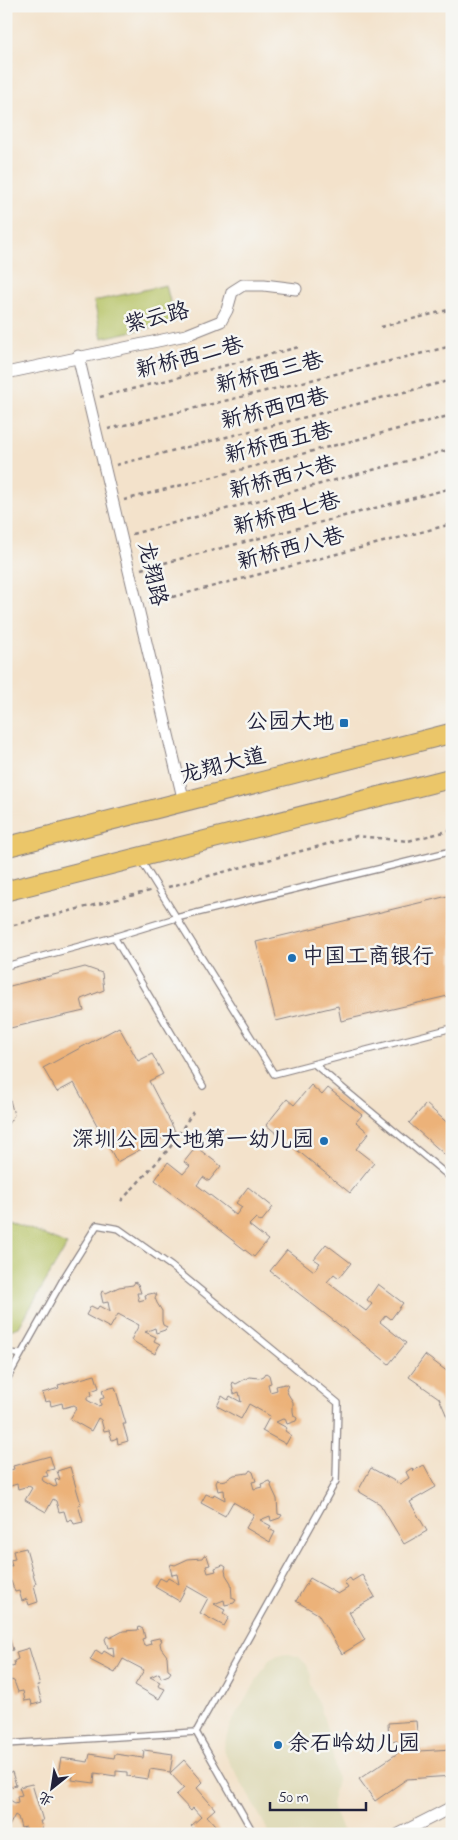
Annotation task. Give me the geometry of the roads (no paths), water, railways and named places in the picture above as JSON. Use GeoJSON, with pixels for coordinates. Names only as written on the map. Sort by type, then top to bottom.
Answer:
{"type":"FeatureCollection","features":[{"type":"Feature","properties":{"kind":"main road","name":"龙翔大道"},"geometry":{"type":"LineString","coordinates":[[6,847],[452,733]]}},
{"type":"Feature","properties":{"kind":"main road"},"geometry":{"type":"LineString","coordinates":[[6,891],[452,778]]}},
{"type":"Feature","properties":{"kind":"street","name":"紫云路"},"geometry":{"type":"LineString","coordinates":[[6,372],[186,335],[221,321],[227,310],[232,292],[243,285],[264,285],[296,289]]}},
{"type":"Feature","properties":{"kind":"street","name":"龙翔路"},"geometry":{"type":"LineString","coordinates":[[78,356],[184,802]]}},
{"type":"Feature","properties":{"kind":"street"},"geometry":{"type":"LineString","coordinates":[[399,1834],[452,1807]]}},
{"type":"Feature","properties":{"kind":"lane"},"geometry":{"type":"LineString","coordinates":[[6,966],[176,918],[452,851]]}},
{"type":"Feature","properties":{"kind":"lane"},"geometry":{"type":"LineString","coordinates":[[139,857],[274,1074],[452,1028]]}},
{"type":"Feature","properties":{"kind":"lane"},"geometry":{"type":"LineString","coordinates":[[114,937],[202,1086]]}},
{"type":"Feature","properties":{"kind":"lane"},"geometry":{"type":"LineString","coordinates":[[314,1064],[452,1179]]}},
{"type":"Feature","properties":{"kind":"lane"},"geometry":{"type":"LineString","coordinates":[[6,1381],[65,1276],[97,1225],[118,1229],[171,1266],[338,1403],[336,1481],[196,1732]]}},
{"type":"Feature","properties":{"kind":"lane"},"geometry":{"type":"LineString","coordinates":[[6,1353],[20,1354]]}},
{"type":"Feature","properties":{"kind":"lane"},"geometry":{"type":"LineString","coordinates":[[6,1744],[196,1732]]}},
{"type":"Feature","properties":{"kind":"lane"},"geometry":{"type":"LineString","coordinates":[[196,1732],[254,1834]]}},
{"type":"Feature","properties":{"kind":"place","name":"公园大地"},"geometry":{"type":"Point","coordinates":[344,723]}},
{"type":"Feature","properties":{"kind":"place","name":"中国工商银行"},"geometry":{"type":"Point","coordinates":[292,958]}},
{"type":"Feature","properties":{"kind":"place","name":"深圳公园大地第一幼儿园"},"geometry":{"type":"Point","coordinates":[324,1141]}},
{"type":"Feature","properties":{"kind":"place","name":"余石岭幼儿园"},"geometry":{"type":"Point","coordinates":[278,1745]}}]}
